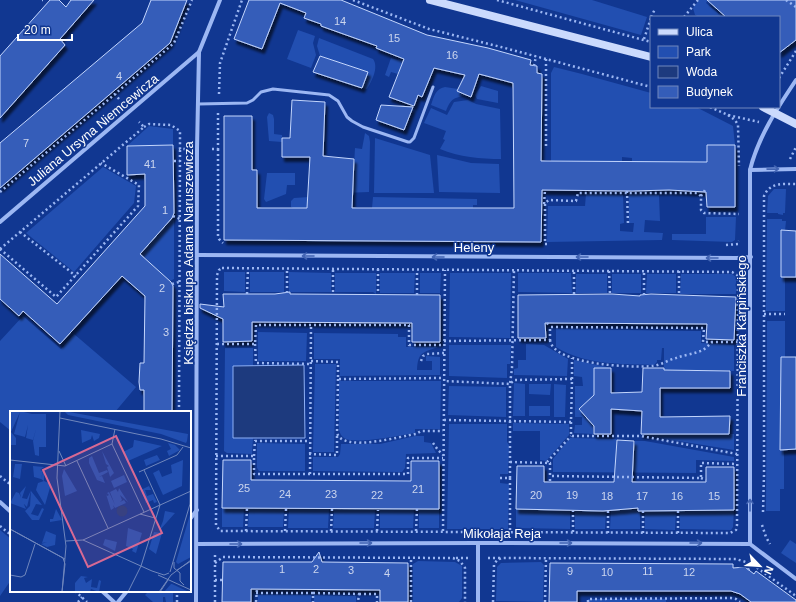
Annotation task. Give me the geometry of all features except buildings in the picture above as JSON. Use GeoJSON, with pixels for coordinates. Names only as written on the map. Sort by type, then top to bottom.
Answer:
{"type":"FeatureCollection","features":[{"type":"Feature","properties":{"kind":"street","name":"Księdza biskupa Adama Naruszewicza"},"geometry":{"type":"LineString","coordinates":[[196,602],[199,52],[220,0]]}},
{"type":"Feature","properties":{"kind":"street"},"geometry":{"type":"LineString","coordinates":[[430,0],[650,57]]}},
{"type":"Feature","properties":{"kind":"street","name":"Juliana Ursyna Niemcewicza"},"geometry":{"type":"LineString","coordinates":[[0,222],[199,52]]}},
{"type":"Feature","properties":{"kind":"street","name":"Franciszka Karpińskiego"},"geometry":{"type":"LineString","coordinates":[[780,105],[796,80]]}},
{"type":"Feature","properties":{"kind":"street"},"geometry":{"type":"LineString","coordinates":[[765,108],[796,124]]}},
{"type":"Feature","properties":{"kind":"street","name":"Franciszka Karpińskiego"},"geometry":{"type":"LineString","coordinates":[[750,544],[750,170],[754,156],[778,108]]}},
{"type":"Feature","properties":{"kind":"street"},"geometry":{"type":"LineString","coordinates":[[750,170],[796,169]]}},
{"type":"Feature","properties":{"kind":"street","name":"Heleny"},"geometry":{"type":"LineString","coordinates":[[198,256],[751,257]]}},
{"type":"Feature","properties":{"kind":"street"},"geometry":{"type":"LineString","coordinates":[[0,502],[10,511]]}},
{"type":"Feature","properties":{"kind":"street"},"geometry":{"type":"LineString","coordinates":[[191,518],[197,510]]}},
{"type":"Feature","properties":{"kind":"street"},"geometry":{"type":"LineString","coordinates":[[478,542],[478,602]]}},
{"type":"Feature","properties":{"kind":"street","name":"Mikołaja Reja"},"geometry":{"type":"LineString","coordinates":[[197,544],[478,542],[750,544]]}},
{"type":"Feature","properties":{"kind":"street"},"geometry":{"type":"LineString","coordinates":[[750,544],[796,579]]}},
{"type":"Feature","properties":{"kind":"street"},"geometry":{"type":"LineString","coordinates":[[103,592],[114,602]]}},
{"type":"Feature","properties":{"kind":"street"},"geometry":{"type":"LineString","coordinates":[[118,602],[126,592]]}},
{"type":"Feature","properties":{"kind":"lane"},"geometry":{"type":"LineString","coordinates":[[198,104],[247,102],[253,100],[261,92],[273,89],[329,95],[338,101],[347,117],[352,121],[363,127],[410,142],[414,138],[433,87]]}},
{"type":"Feature","properties":{"kind":"path"},"geometry":{"type":"LineString","coordinates":[[0,192],[174,43],[192,0]]}},
{"type":"Feature","properties":{"kind":"path"},"geometry":{"type":"LineString","coordinates":[[224,244],[218,236],[218,104],[220,63],[242,0]]}},
{"type":"Feature","properties":{"kind":"path"},"geometry":{"type":"LineString","coordinates":[[353,0],[429,29],[650,87]]}},
{"type":"Feature","properties":{"kind":"path"},"geometry":{"type":"LineString","coordinates":[[497,0],[650,42]]}},
{"type":"Feature","properties":{"kind":"path"},"geometry":{"type":"LineString","coordinates":[[685,16],[698,0]]}},
{"type":"Feature","properties":{"kind":"path"},"geometry":{"type":"LineString","coordinates":[[786,0],[796,7]]}},
{"type":"Feature","properties":{"kind":"path"},"geometry":{"type":"LineString","coordinates":[[652,16],[655,9]]}},
{"type":"Feature","properties":{"kind":"path"},"geometry":{"type":"LineString","coordinates":[[644,40],[650,21]]}},
{"type":"Feature","properties":{"kind":"path"},"geometry":{"type":"LineString","coordinates":[[500,51],[501,47]]}},
{"type":"Feature","properties":{"kind":"path"},"geometry":{"type":"LineString","coordinates":[[780,76],[796,51]]}},
{"type":"Feature","properties":{"kind":"path"},"geometry":{"type":"LineString","coordinates":[[534,66],[536,56]]}},
{"type":"Feature","properties":{"kind":"path"},"geometry":{"type":"LineString","coordinates":[[546,59],[544,121],[546,148]]}},
{"type":"Feature","properties":{"kind":"path"},"geometry":{"type":"LineString","coordinates":[[115,94],[119,99]]}},
{"type":"Feature","properties":{"kind":"path"},"geometry":{"type":"LineString","coordinates":[[712,108],[728,115],[769,125]]}},
{"type":"Feature","properties":{"kind":"path"},"geometry":{"type":"LineString","coordinates":[[139,122],[144,127]]}},
{"type":"Feature","properties":{"kind":"path"},"geometry":{"type":"LineString","coordinates":[[101,163],[139,185],[138,206],[56,297],[0,249],[101,163],[144,127],[149,124],[171,125],[180,131],[179,411]]}},
{"type":"Feature","properties":{"kind":"path"},"geometry":{"type":"LineString","coordinates":[[219,137],[224,137]]}},
{"type":"Feature","properties":{"kind":"path"},"geometry":{"type":"LineString","coordinates":[[180,149],[185,149]]}},
{"type":"Feature","properties":{"kind":"path"},"geometry":{"type":"LineString","coordinates":[[212,149],[218,149]]}},
{"type":"Feature","properties":{"kind":"path"},"geometry":{"type":"LineString","coordinates":[[174,161],[180,161]]}},
{"type":"Feature","properties":{"kind":"path"},"geometry":{"type":"LineString","coordinates":[[218,177],[223,177]]}},
{"type":"Feature","properties":{"kind":"path"},"geometry":{"type":"LineString","coordinates":[[773,547],[766,537],[762,526],[764,475],[764,196],[773,185],[796,184]]}},
{"type":"Feature","properties":{"kind":"path"},"geometry":{"type":"LineString","coordinates":[[545,190],[545,244]]}},
{"type":"Feature","properties":{"kind":"path"},"geometry":{"type":"LineString","coordinates":[[545,197],[548,200],[576,201],[578,193],[582,192],[697,193],[705,191],[701,196],[701,210],[704,213],[739,214]]}},
{"type":"Feature","properties":{"kind":"path"},"geometry":{"type":"LineString","coordinates":[[627,192],[628,225]]}},
{"type":"Feature","properties":{"kind":"path"},"geometry":{"type":"LineString","coordinates":[[697,193],[701,196]]}},
{"type":"Feature","properties":{"kind":"path"},"geometry":{"type":"LineString","coordinates":[[544,205],[548,200]]}},
{"type":"Feature","properties":{"kind":"path"},"geometry":{"type":"LineString","coordinates":[[173,216],[180,219]]}},
{"type":"Feature","properties":{"kind":"path"},"geometry":{"type":"LineString","coordinates":[[20,232],[76,276]]}},
{"type":"Feature","properties":{"kind":"path"},"geometry":{"type":"LineString","coordinates":[[538,244],[553,244]]}},
{"type":"Feature","properties":{"kind":"path"},"geometry":{"type":"LineString","coordinates":[[720,245],[738,244]]}},
{"type":"Feature","properties":{"kind":"path"},"geometry":{"type":"LineString","coordinates":[[220,268],[287,269],[732,272],[738,279],[736,530],[730,533],[222,531],[216,526],[218,272],[220,268]]}},
{"type":"Feature","properties":{"kind":"path"},"geometry":{"type":"LineString","coordinates":[[247,294],[248,268]]}},
{"type":"Feature","properties":{"kind":"path"},"geometry":{"type":"LineString","coordinates":[[286,293],[287,269]]}},
{"type":"Feature","properties":{"kind":"path"},"geometry":{"type":"LineString","coordinates":[[333,269],[333,292]]}},
{"type":"Feature","properties":{"kind":"path"},"geometry":{"type":"LineString","coordinates":[[378,269],[378,294]]}},
{"type":"Feature","properties":{"kind":"path"},"geometry":{"type":"LineString","coordinates":[[417,270],[417,295]]}},
{"type":"Feature","properties":{"kind":"path"},"geometry":{"type":"LineString","coordinates":[[443,531],[445,270]]}},
{"type":"Feature","properties":{"kind":"path"},"geometry":{"type":"LineString","coordinates":[[510,532],[510,384],[513,340],[514,270]]}},
{"type":"Feature","properties":{"kind":"path"},"geometry":{"type":"LineString","coordinates":[[574,270],[574,294]]}},
{"type":"Feature","properties":{"kind":"path"},"geometry":{"type":"LineString","coordinates":[[609,271],[610,294]]}},
{"type":"Feature","properties":{"kind":"path"},"geometry":{"type":"LineString","coordinates":[[644,271],[644,295]]}},
{"type":"Feature","properties":{"kind":"path"},"geometry":{"type":"LineString","coordinates":[[679,271],[679,295]]}},
{"type":"Feature","properties":{"kind":"path"},"geometry":{"type":"LineString","coordinates":[[172,284],[179,282]]}},
{"type":"Feature","properties":{"kind":"path"},"geometry":{"type":"LineString","coordinates":[[764,314],[785,314]]}},
{"type":"Feature","properties":{"kind":"path"},"geometry":{"type":"LineString","coordinates":[[547,323],[550,326],[704,328],[703,342],[738,342]]}},
{"type":"Feature","properties":{"kind":"path"},"geometry":{"type":"LineString","coordinates":[[310,454],[337,455],[338,362],[256,363],[256,324],[409,325],[409,345],[513,340],[550,340]]}},
{"type":"Feature","properties":{"kind":"path"},"geometry":{"type":"LineString","coordinates":[[310,474],[311,325]]}},
{"type":"Feature","properties":{"kind":"path"},"geometry":{"type":"LineString","coordinates":[[550,326],[550,344],[554,349],[565,356],[610,366],[653,366],[704,350],[712,342]]}},
{"type":"Feature","properties":{"kind":"path"},"geometry":{"type":"LineString","coordinates":[[174,331],[179,331]]}},
{"type":"Feature","properties":{"kind":"path"},"geometry":{"type":"LineString","coordinates":[[217,344],[256,344]]}},
{"type":"Feature","properties":{"kind":"path"},"geometry":{"type":"LineString","coordinates":[[421,361],[423,356],[428,354],[444,354]]}},
{"type":"Feature","properties":{"kind":"path"},"geometry":{"type":"LineString","coordinates":[[547,463],[571,436],[572,358]]}},
{"type":"Feature","properties":{"kind":"path"},"geometry":{"type":"LineString","coordinates":[[174,376],[179,377]]}},
{"type":"Feature","properties":{"kind":"path"},"geometry":{"type":"LineString","coordinates":[[338,379],[444,380],[510,384],[514,380],[572,379]]}},
{"type":"Feature","properties":{"kind":"path"},"geometry":{"type":"LineString","coordinates":[[444,420],[571,422]]}},
{"type":"Feature","properties":{"kind":"path"},"geometry":{"type":"LineString","coordinates":[[337,433],[343,440],[375,442],[416,434],[421,430],[443,431]]}},
{"type":"Feature","properties":{"kind":"path"},"geometry":{"type":"LineString","coordinates":[[571,436],[641,436],[737,454]]}},
{"type":"Feature","properties":{"kind":"path"},"geometry":{"type":"LineString","coordinates":[[310,440],[255,441],[254,474],[408,474],[408,458],[443,456]]}},
{"type":"Feature","properties":{"kind":"path"},"geometry":{"type":"LineString","coordinates":[[433,443],[443,456]]}},
{"type":"Feature","properties":{"kind":"path"},"geometry":{"type":"LineString","coordinates":[[216,456],[254,456]]}},
{"type":"Feature","properties":{"kind":"path"},"geometry":{"type":"LineString","coordinates":[[510,462],[550,463],[550,482]]}},
{"type":"Feature","properties":{"kind":"path"},"geometry":{"type":"LineString","coordinates":[[701,478],[701,463],[737,464]]}},
{"type":"Feature","properties":{"kind":"path"},"geometry":{"type":"LineString","coordinates":[[0,476],[10,484]]}},
{"type":"Feature","properties":{"kind":"path"},"geometry":{"type":"LineString","coordinates":[[550,476],[701,478],[706,480]]}},
{"type":"Feature","properties":{"kind":"path"},"geometry":{"type":"LineString","coordinates":[[500,478],[510,478]]}},
{"type":"Feature","properties":{"kind":"path"},"geometry":{"type":"LineString","coordinates":[[246,531],[247,508]]}},
{"type":"Feature","properties":{"kind":"path"},"geometry":{"type":"LineString","coordinates":[[285,531],[286,509]]}},
{"type":"Feature","properties":{"kind":"path"},"geometry":{"type":"LineString","coordinates":[[331,531],[332,509]]}},
{"type":"Feature","properties":{"kind":"path"},"geometry":{"type":"LineString","coordinates":[[416,531],[417,509]]}},
{"type":"Feature","properties":{"kind":"path"},"geometry":{"type":"LineString","coordinates":[[377,531],[378,510]]}},
{"type":"Feature","properties":{"kind":"path"},"geometry":{"type":"LineString","coordinates":[[573,511],[573,532]]}},
{"type":"Feature","properties":{"kind":"path"},"geometry":{"type":"LineString","coordinates":[[608,511],[608,533]]}},
{"type":"Feature","properties":{"kind":"path"},"geometry":{"type":"LineString","coordinates":[[643,511],[643,533]]}},
{"type":"Feature","properties":{"kind":"path"},"geometry":{"type":"LineString","coordinates":[[678,511],[678,533]]}},
{"type":"Feature","properties":{"kind":"path"},"geometry":{"type":"LineString","coordinates":[[0,526],[10,534]]}},
{"type":"Feature","properties":{"kind":"path"},"geometry":{"type":"LineString","coordinates":[[215,602],[215,563],[223,557],[453,558],[464,564],[465,602]]}},
{"type":"Feature","properties":{"kind":"path"},"geometry":{"type":"LineString","coordinates":[[387,557],[387,562]]}},
{"type":"Feature","properties":{"kind":"path"},"geometry":{"type":"LineString","coordinates":[[410,602],[411,558]]}},
{"type":"Feature","properties":{"kind":"path"},"geometry":{"type":"LineString","coordinates":[[493,602],[495,563],[497,560],[502,558],[736,559],[752,564],[778,585],[796,596]]}},
{"type":"Feature","properties":{"kind":"path"},"geometry":{"type":"LineString","coordinates":[[545,602],[546,558]]}},
{"type":"Feature","properties":{"kind":"path"},"geometry":{"type":"LineString","coordinates":[[570,558],[570,563]]}},
{"type":"Feature","properties":{"kind":"path"},"geometry":{"type":"LineString","coordinates":[[689,558],[690,562]]}},
{"type":"Feature","properties":{"kind":"path"},"geometry":{"type":"LineString","coordinates":[[748,570],[752,564]]}},
{"type":"Feature","properties":{"kind":"path"},"geometry":{"type":"LineString","coordinates":[[215,580],[222,580]]}},
{"type":"Feature","properties":{"kind":"path"},"geometry":{"type":"LineString","coordinates":[[256,602],[256,591],[313,594],[378,594],[377,602]]}},
{"type":"Feature","properties":{"kind":"path"},"geometry":{"type":"LineString","coordinates":[[76,592],[87,602]]}},
{"type":"Feature","properties":{"kind":"path"},"geometry":{"type":"LineString","coordinates":[[313,594],[313,602]]}},
{"type":"Feature","properties":{"kind":"path"},"geometry":{"type":"LineString","coordinates":[[358,602],[359,594]]}},
{"type":"Feature","properties":{"kind":"path"},"geometry":{"type":"LineString","coordinates":[[78,602],[82,597]]}},
{"type":"Feature","properties":{"kind":"path"},"geometry":{"type":"LineString","coordinates":[[588,602],[588,598],[731,598],[740,602]]}},
{"type":"Feature","properties":{"kind":"green space"},"geometry":{"type":"Polygon","coordinates":[[[515,0],[592,0],[647,17],[641,35],[515,0]]]}},
{"type":"Feature","properties":{"kind":"green space"},"geometry":{"type":"Polygon","coordinates":[[[699,0],[708,0],[706,3],[724,16],[697,16],[695,15],[693,8],[699,0]]]}},
{"type":"Feature","properties":{"kind":"green space"},"geometry":{"type":"Polygon","coordinates":[[[298,30],[315,36],[313,43],[316,55],[311,68],[287,59],[298,30]]]}},
{"type":"Feature","properties":{"kind":"green space"},"geometry":{"type":"Polygon","coordinates":[[[319,38],[373,59],[375,62],[375,70],[373,78],[367,89],[362,88],[367,72],[320,56],[317,46],[319,38]]]}},
{"type":"Feature","properties":{"kind":"green space"},"geometry":{"type":"Polygon","coordinates":[[[391,58],[399,59],[415,65],[399,71],[398,74],[391,72],[389,77],[385,75],[391,58]]]}},
{"type":"Feature","properties":{"kind":"green space"},"geometry":{"type":"Polygon","coordinates":[[[554,67],[650,93],[650,108],[698,108],[733,126],[735,145],[707,145],[707,162],[632,162],[632,158],[622,157],[622,162],[551,161],[551,73],[554,67]]]}},
{"type":"Feature","properties":{"kind":"green space"},"geometry":{"type":"Polygon","coordinates":[[[481,86],[498,91],[498,103],[477,99],[475,95],[481,86]]]}},
{"type":"Feature","properties":{"kind":"green space"},"geometry":{"type":"Polygon","coordinates":[[[445,87],[458,89],[457,91],[467,95],[451,101],[446,111],[431,105],[437,91],[445,87]]]}},
{"type":"Feature","properties":{"kind":"green space"},"geometry":{"type":"Polygon","coordinates":[[[468,100],[476,104],[500,109],[501,159],[470,157],[440,149],[445,140],[443,139],[446,131],[424,123],[431,108],[447,115],[454,102],[468,100]]]}},
{"type":"Feature","properties":{"kind":"green space"},"geometry":{"type":"Polygon","coordinates":[[[269,113],[273,115],[274,119],[274,134],[282,135],[282,142],[269,141],[267,117],[269,113]]]}},
{"type":"Feature","properties":{"kind":"green space"},"geometry":{"type":"Polygon","coordinates":[[[149,126],[173,129],[173,145],[127,146],[149,126]]]}},
{"type":"Feature","properties":{"kind":"green space"},"geometry":{"type":"Polygon","coordinates":[[[365,133],[369,136],[370,142],[369,192],[343,193],[353,183],[355,148],[362,149],[365,133]]]}},
{"type":"Feature","properties":{"kind":"green space"},"geometry":{"type":"Polygon","coordinates":[[[375,138],[430,155],[434,193],[374,193],[375,138]]]}},
{"type":"Feature","properties":{"kind":"green space"},"geometry":{"type":"Polygon","coordinates":[[[437,155],[471,163],[499,164],[500,193],[439,192],[437,155]]]}},
{"type":"Feature","properties":{"kind":"green space"},"geometry":{"type":"Polygon","coordinates":[[[103,167],[136,186],[134,203],[74,272],[26,233],[103,167]]]}},
{"type":"Feature","properties":{"kind":"green space"},"geometry":{"type":"Polygon","coordinates":[[[267,173],[295,173],[295,185],[287,185],[286,194],[266,202],[264,199],[267,173]]]}},
{"type":"Feature","properties":{"kind":"green space"},"geometry":{"type":"Polygon","coordinates":[[[774,189],[786,189],[785,213],[783,213],[783,215],[778,213],[767,213],[768,196],[774,189]]]}},
{"type":"Feature","properties":{"kind":"green space"},"geometry":{"type":"Polygon","coordinates":[[[586,194],[623,195],[624,223],[620,224],[620,231],[633,232],[634,223],[629,223],[629,194],[659,195],[660,221],[645,220],[644,232],[663,233],[662,240],[547,242],[548,206],[585,206],[586,194]]]}},
{"type":"Feature","properties":{"kind":"green space"},"geometry":{"type":"Polygon","coordinates":[[[309,197],[328,207],[293,212],[291,201],[294,198],[309,197]]]}},
{"type":"Feature","properties":{"kind":"green space"},"geometry":{"type":"Polygon","coordinates":[[[373,197],[477,199],[477,205],[473,205],[473,212],[448,212],[448,208],[372,208],[373,197]]]}},
{"type":"Feature","properties":{"kind":"green space"},"geometry":{"type":"Polygon","coordinates":[[[706,217],[736,217],[735,240],[732,242],[672,240],[672,234],[706,234],[706,217]]]}},
{"type":"Feature","properties":{"kind":"green space"},"geometry":{"type":"Polygon","coordinates":[[[767,219],[782,219],[782,221],[786,221],[785,231],[781,243],[781,277],[785,277],[785,311],[766,311],[767,219]]]}},
{"type":"Feature","properties":{"kind":"green space"},"geometry":{"type":"Polygon","coordinates":[[[170,220],[174,220],[174,279],[170,281],[140,254],[170,220]]]}},
{"type":"Feature","properties":{"kind":"green space"},"geometry":{"type":"Polygon","coordinates":[[[224,272],[245,272],[245,292],[224,291],[224,272]]]}},
{"type":"Feature","properties":{"kind":"green space"},"geometry":{"type":"Polygon","coordinates":[[[250,272],[284,272],[284,293],[250,292],[250,272]]]}},
{"type":"Feature","properties":{"kind":"green space"},"geometry":{"type":"Polygon","coordinates":[[[289,272],[331,273],[331,292],[289,292],[289,272]]]}},
{"type":"Feature","properties":{"kind":"green space"},"geometry":{"type":"Polygon","coordinates":[[[335,273],[376,273],[376,294],[373,292],[335,292],[335,273]]]}},
{"type":"Feature","properties":{"kind":"green space"},"geometry":{"type":"Polygon","coordinates":[[[380,273],[415,273],[414,293],[380,293],[380,273]]]}},
{"type":"Feature","properties":{"kind":"green space"},"geometry":{"type":"Polygon","coordinates":[[[420,273],[441,273],[440,293],[420,293],[420,273]]]}},
{"type":"Feature","properties":{"kind":"green space"},"geometry":{"type":"Polygon","coordinates":[[[450,273],[511,273],[510,338],[449,337],[450,273]]]}},
{"type":"Feature","properties":{"kind":"green space"},"geometry":{"type":"Polygon","coordinates":[[[518,273],[571,273],[572,293],[518,292],[518,273]]]}},
{"type":"Feature","properties":{"kind":"green space"},"geometry":{"type":"Polygon","coordinates":[[[576,274],[607,274],[607,293],[576,293],[576,274]]]}},
{"type":"Feature","properties":{"kind":"green space"},"geometry":{"type":"Polygon","coordinates":[[[612,274],[641,274],[641,293],[612,293],[612,274]]]}},
{"type":"Feature","properties":{"kind":"green space"},"geometry":{"type":"Polygon","coordinates":[[[647,274],[676,274],[676,293],[646,293],[647,274]]]}},
{"type":"Feature","properties":{"kind":"green space"},"geometry":{"type":"Polygon","coordinates":[[[681,274],[732,274],[736,277],[736,294],[680,294],[681,274]]]}},
{"type":"Feature","properties":{"kind":"green space"},"geometry":{"type":"Polygon","coordinates":[[[23,316],[61,349],[74,334],[136,387],[116,411],[10,411],[10,430],[0,422],[0,341],[23,316]]]}},
{"type":"Feature","properties":{"kind":"green space"},"geometry":{"type":"Polygon","coordinates":[[[767,321],[785,321],[785,357],[781,358],[780,449],[784,449],[784,489],[780,489],[780,511],[766,511],[767,321]]]}},
{"type":"Feature","properties":{"kind":"green space"},"geometry":{"type":"Polygon","coordinates":[[[556,329],[701,331],[701,343],[734,345],[734,371],[664,370],[664,348],[662,348],[661,360],[657,360],[654,365],[616,364],[591,360],[567,353],[556,347],[556,329]]]}},
{"type":"Feature","properties":{"kind":"green space"},"geometry":{"type":"Polygon","coordinates":[[[258,332],[307,333],[306,361],[258,361],[258,332]]]}},
{"type":"Feature","properties":{"kind":"green space"},"geometry":{"type":"Polygon","coordinates":[[[314,333],[398,334],[398,337],[406,337],[406,347],[438,347],[425,352],[420,356],[417,370],[432,370],[432,361],[426,361],[426,356],[440,357],[440,375],[340,376],[340,359],[314,359],[314,333]]]}},
{"type":"Feature","properties":{"kind":"green space"},"geometry":{"type":"Polygon","coordinates":[[[526,344],[544,345],[568,359],[567,376],[514,375],[514,369],[518,368],[518,360],[526,360],[526,344]]]}},
{"type":"Feature","properties":{"kind":"green space"},"geometry":{"type":"Polygon","coordinates":[[[449,345],[511,345],[510,364],[507,364],[507,378],[449,376],[449,345]]]}},
{"type":"Feature","properties":{"kind":"green space"},"geometry":{"type":"Polygon","coordinates":[[[225,348],[253,348],[253,366],[233,366],[234,438],[253,438],[252,454],[227,453],[224,451],[225,348]]]}},
{"type":"Feature","properties":{"kind":"green space"},"geometry":{"type":"Polygon","coordinates":[[[574,360],[611,368],[595,368],[593,434],[574,433],[575,425],[582,425],[582,417],[575,417],[575,386],[583,386],[582,377],[574,376],[574,360]]]}},
{"type":"Feature","properties":{"kind":"green space"},"geometry":{"type":"Polygon","coordinates":[[[315,364],[336,364],[334,452],[313,452],[315,364]]]}},
{"type":"Feature","properties":{"kind":"green space"},"geometry":{"type":"Polygon","coordinates":[[[339,381],[441,381],[440,429],[415,429],[415,433],[368,440],[350,440],[344,438],[339,430],[339,381]]]}},
{"type":"Feature","properties":{"kind":"green space"},"geometry":{"type":"Polygon","coordinates":[[[514,383],[525,384],[525,416],[513,416],[514,383]]]}},
{"type":"Feature","properties":{"kind":"green space"},"geometry":{"type":"Polygon","coordinates":[[[529,384],[551,384],[550,395],[529,394],[529,384]]]}},
{"type":"Feature","properties":{"kind":"green space"},"geometry":{"type":"Polygon","coordinates":[[[554,384],[566,385],[565,417],[554,417],[554,384]]]}},
{"type":"Feature","properties":{"kind":"green space"},"geometry":{"type":"Polygon","coordinates":[[[449,386],[506,387],[506,417],[448,415],[449,386]]]}},
{"type":"Feature","properties":{"kind":"green space"},"geometry":{"type":"Polygon","coordinates":[[[529,406],[550,406],[550,416],[529,416],[529,406]]]}},
{"type":"Feature","properties":{"kind":"green space"},"geometry":{"type":"Polygon","coordinates":[[[513,423],[569,424],[569,435],[546,461],[540,460],[540,431],[513,431],[513,423]]]}},
{"type":"Feature","properties":{"kind":"green space"},"geometry":{"type":"Polygon","coordinates":[[[449,424],[507,424],[507,442],[509,445],[508,474],[500,474],[500,483],[509,484],[508,529],[447,529],[449,424]]]}},
{"type":"Feature","properties":{"kind":"green space"},"geometry":{"type":"Polygon","coordinates":[[[734,434],[734,450],[641,435],[734,434]]]}},
{"type":"Feature","properties":{"kind":"green space"},"geometry":{"type":"Polygon","coordinates":[[[415,436],[424,436],[424,442],[431,443],[436,453],[406,454],[405,468],[402,472],[313,471],[313,457],[338,457],[340,454],[341,444],[380,444],[415,436]]]}},
{"type":"Feature","properties":{"kind":"green space"},"geometry":{"type":"Polygon","coordinates":[[[570,438],[617,439],[616,456],[634,456],[635,441],[645,441],[734,457],[734,461],[696,460],[696,473],[553,472],[553,459],[570,438]]]}},
{"type":"Feature","properties":{"kind":"green space"},"geometry":{"type":"Polygon","coordinates":[[[257,443],[305,444],[305,471],[259,471],[257,468],[257,443]]]}},
{"type":"Feature","properties":{"kind":"green space"},"geometry":{"type":"Polygon","coordinates":[[[222,508],[244,508],[243,527],[222,527],[222,508]]]}},
{"type":"Feature","properties":{"kind":"green space"},"geometry":{"type":"Polygon","coordinates":[[[249,508],[284,509],[283,527],[248,527],[249,508]]]}},
{"type":"Feature","properties":{"kind":"green space"},"geometry":{"type":"Polygon","coordinates":[[[289,508],[329,509],[328,528],[288,528],[289,508]]]}},
{"type":"Feature","properties":{"kind":"green space"},"geometry":{"type":"Polygon","coordinates":[[[334,509],[375,510],[374,528],[333,528],[334,509]]]}},
{"type":"Feature","properties":{"kind":"green space"},"geometry":{"type":"Polygon","coordinates":[[[380,509],[414,509],[413,528],[380,528],[380,509]]]}},
{"type":"Feature","properties":{"kind":"green space"},"geometry":{"type":"Polygon","coordinates":[[[419,509],[439,509],[439,528],[419,528],[419,509]]]}},
{"type":"Feature","properties":{"kind":"green space"},"geometry":{"type":"Polygon","coordinates":[[[516,509],[568,509],[568,511],[570,511],[570,529],[516,528],[516,509]]]}},
{"type":"Feature","properties":{"kind":"green space"},"geometry":{"type":"Polygon","coordinates":[[[577,509],[606,511],[605,529],[575,529],[575,511],[577,509]]]}},
{"type":"Feature","properties":{"kind":"green space"},"geometry":{"type":"Polygon","coordinates":[[[611,510],[640,511],[640,529],[610,529],[611,510]]]}},
{"type":"Feature","properties":{"kind":"green space"},"geometry":{"type":"Polygon","coordinates":[[[734,510],[733,527],[731,530],[680,529],[680,511],[734,510]]]}},
{"type":"Feature","properties":{"kind":"green space"},"geometry":{"type":"Polygon","coordinates":[[[645,511],[676,511],[675,530],[645,529],[645,511]]]}},
{"type":"Feature","properties":{"kind":"green space"},"geometry":{"type":"Polygon","coordinates":[[[0,530],[10,538],[10,581],[0,596],[0,530]]]}},
{"type":"Feature","properties":{"kind":"green space"},"geometry":{"type":"Polygon","coordinates":[[[790,540],[796,544],[796,563],[781,553],[790,540]]]}},
{"type":"Feature","properties":{"kind":"green space"},"geometry":{"type":"Polygon","coordinates":[[[418,561],[455,562],[462,566],[462,598],[459,602],[413,602],[413,564],[418,561]]]}},
{"type":"Feature","properties":{"kind":"green space"},"geometry":{"type":"Polygon","coordinates":[[[541,562],[544,565],[543,602],[496,601],[497,567],[501,563],[541,562]]]}},
{"type":"Feature","properties":{"kind":"green space"},"geometry":{"type":"Polygon","coordinates":[[[148,592],[173,592],[173,602],[166,602],[165,597],[163,597],[163,602],[153,602],[145,595],[148,592]]]}},
{"type":"Feature","properties":{"kind":"green space"},"geometry":{"type":"Polygon","coordinates":[[[258,595],[311,595],[311,602],[258,602],[258,595]]]}},
{"type":"Feature","properties":{"kind":"green space"},"geometry":{"type":"Polygon","coordinates":[[[314,595],[356,596],[356,602],[314,602],[314,595]]]}},
{"type":"Feature","properties":{"kind":"green space"},"geometry":{"type":"Polygon","coordinates":[[[588,599],[666,599],[666,602],[588,602],[588,599]]]}},
{"type":"Feature","properties":{"kind":"water"},"geometry":{"type":"Polygon","coordinates":[[[304,365],[305,438],[233,438],[233,366],[304,365]]]}}]}
